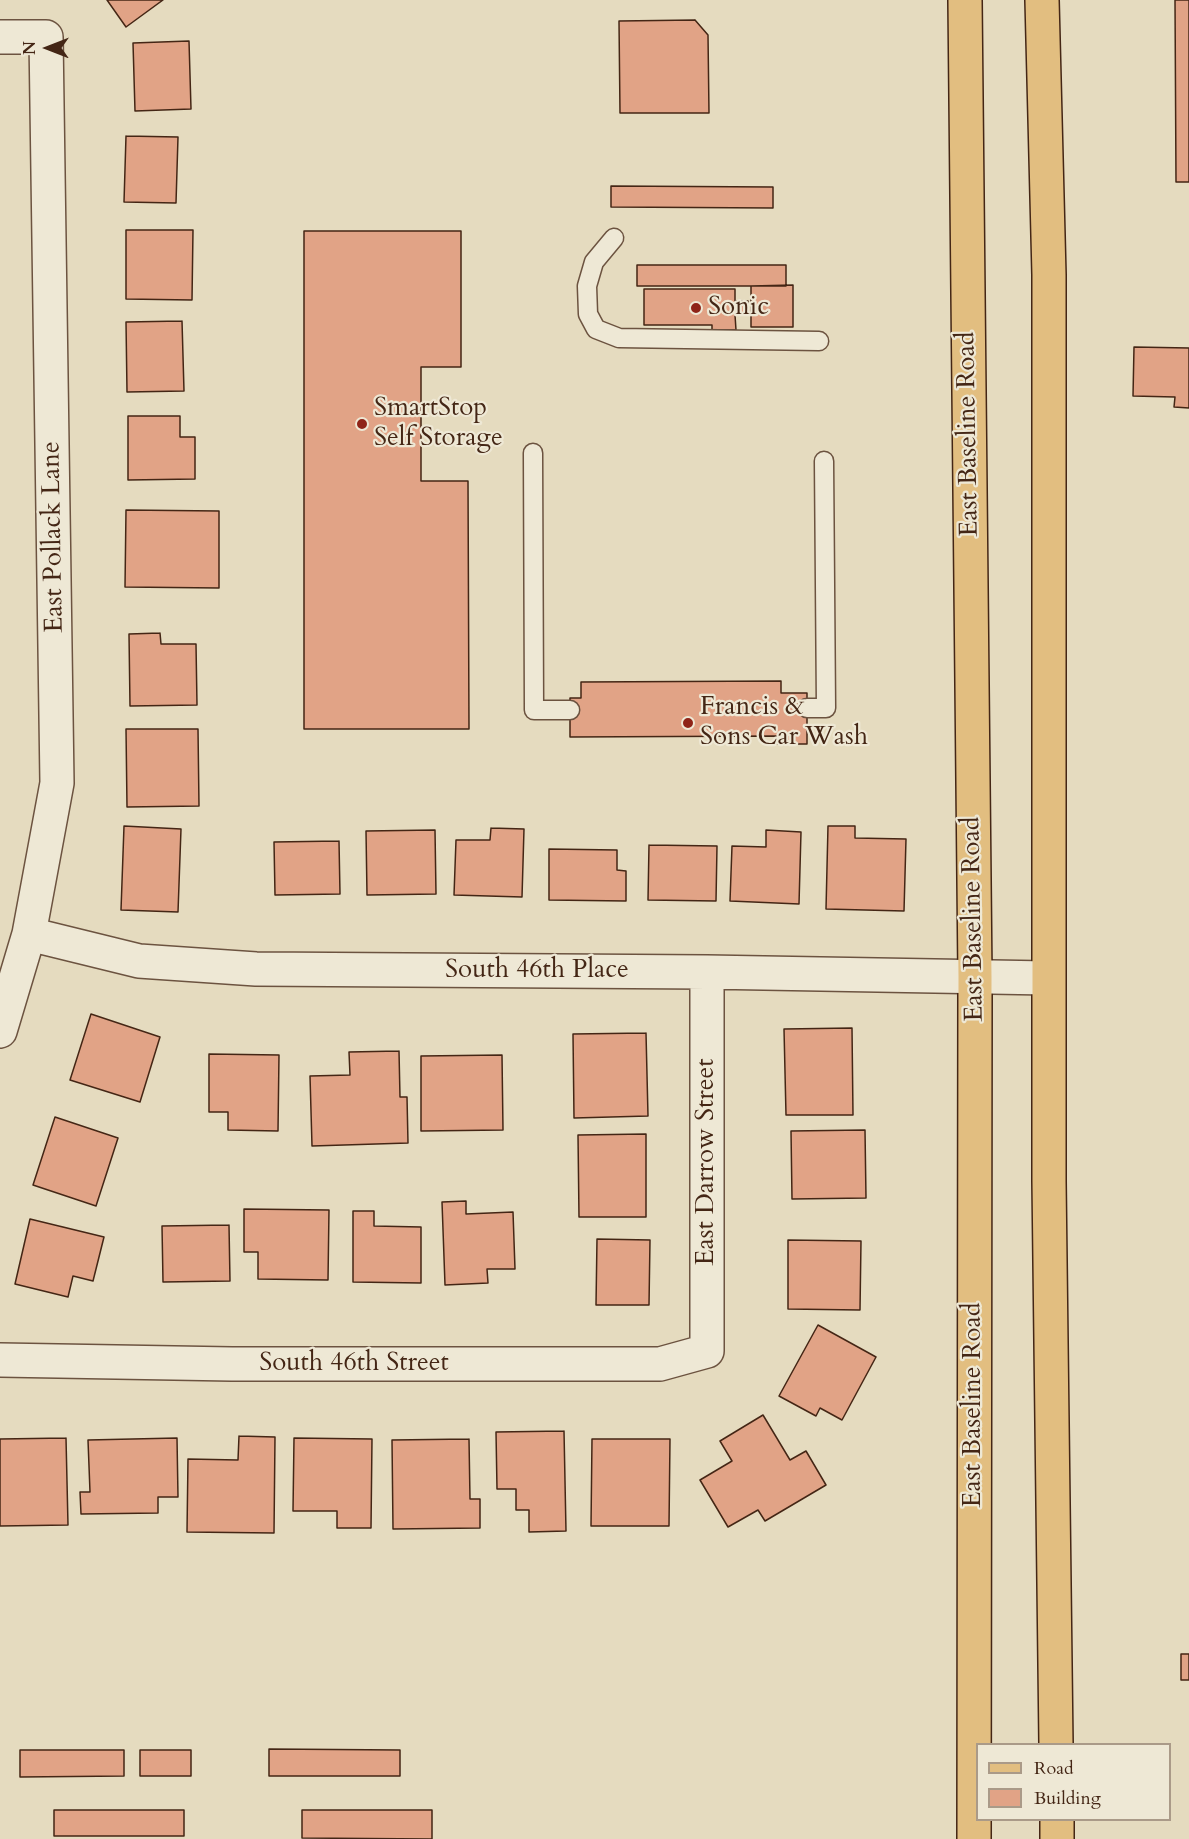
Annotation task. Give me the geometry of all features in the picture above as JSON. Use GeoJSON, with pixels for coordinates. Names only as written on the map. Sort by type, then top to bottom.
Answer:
{"type":"FeatureCollection","features":[{"type":"Feature","properties":{"kind":"main road","name":"East Baseline Road"},"geometry":{"type":"LineString","coordinates":[[965,0],[975,976],[975,1818]]}},
{"type":"Feature","properties":{"kind":"main road"},"geometry":{"type":"LineString","coordinates":[[1042,0],[1048,275],[1048,1181],[1056,1743]]}},
{"type":"Feature","properties":{"kind":"main road"},"geometry":{"type":"LineString","coordinates":[[1057,1821],[1057,1839]]}},
{"type":"Feature","properties":{"kind":"street","name":"East Pollack Lane"},"geometry":{"type":"LineString","coordinates":[[0,37],[46,37],[57,783],[29,934],[0,1031]]}},
{"type":"Feature","properties":{"kind":"street","name":"South 46th Place"},"geometry":{"type":"LineString","coordinates":[[29,934],[139,961],[256,969],[707,972],[1048,978]]}},
{"type":"Feature","properties":{"kind":"street","name":"East Darrow Street"},"geometry":{"type":"LineString","coordinates":[[707,972],[707,1351]]}},
{"type":"Feature","properties":{"kind":"street","name":"South 46th Street"},"geometry":{"type":"LineString","coordinates":[[0,1360],[232,1364],[660,1364],[707,1351]]}},
{"type":"Feature","properties":{"kind":"lane"},"geometry":{"type":"LineString","coordinates":[[614,238],[594,262],[587,286],[588,314],[596,329],[620,338],[819,341]]}},
{"type":"Feature","properties":{"kind":"lane"},"geometry":{"type":"LineString","coordinates":[[533,453],[534,710],[570,710]]}},
{"type":"Feature","properties":{"kind":"lane"},"geometry":{"type":"LineString","coordinates":[[807,708],[826,708],[824,461]]}},
{"type":"Feature","properties":{"kind":"building"},"geometry":{"type":"Polygon","coordinates":[[[107,0],[163,0],[126,27],[107,0]]]}},
{"type":"Feature","properties":{"kind":"building"},"geometry":{"type":"Polygon","coordinates":[[[1175,0],[1189,0],[1189,182],[1176,182],[1175,0]]]}},
{"type":"Feature","properties":{"kind":"building"},"geometry":{"type":"Polygon","coordinates":[[[695,20],[708,35],[709,113],[620,113],[619,21],[695,20]]]}},
{"type":"Feature","properties":{"kind":"building"},"geometry":{"type":"Polygon","coordinates":[[[189,41],[191,109],[135,111],[133,43],[189,41]]]}},
{"type":"Feature","properties":{"kind":"building"},"geometry":{"type":"Polygon","coordinates":[[[126,136],[178,137],[176,203],[124,202],[126,136]]]}},
{"type":"Feature","properties":{"kind":"building"},"geometry":{"type":"Polygon","coordinates":[[[611,186],[773,187],[773,208],[611,207],[611,186]]]}},
{"type":"Feature","properties":{"kind":"building"},"geometry":{"type":"Polygon","coordinates":[[[126,230],[193,230],[192,300],[126,299],[126,230]]]}},
{"type":"Feature","properties":{"kind":"building","name":"SmartStop Self Storage"},"geometry":{"type":"Polygon","coordinates":[[[304,231],[461,231],[461,367],[421,367],[421,481],[468,481],[469,729],[304,729],[304,231]]]}},
{"type":"Feature","properties":{"kind":"building"},"geometry":{"type":"Polygon","coordinates":[[[637,265],[786,265],[786,286],[637,286],[637,265]]]}},
{"type":"Feature","properties":{"kind":"building"},"geometry":{"type":"Polygon","coordinates":[[[793,285],[793,327],[751,327],[751,286],[793,285]]]}},
{"type":"Feature","properties":{"kind":"building","name":"Sonic"},"geometry":{"type":"Polygon","coordinates":[[[644,289],[735,289],[735,301],[748,301],[748,315],[735,315],[736,330],[712,330],[712,325],[644,325],[644,289]]]}},
{"type":"Feature","properties":{"kind":"building"},"geometry":{"type":"Polygon","coordinates":[[[182,321],[184,391],[127,392],[126,322],[182,321]]]}},
{"type":"Feature","properties":{"kind":"building"},"geometry":{"type":"Polygon","coordinates":[[[1134,347],[1189,348],[1189,408],[1174,407],[1175,397],[1133,396],[1134,347]]]}},
{"type":"Feature","properties":{"kind":"building"},"geometry":{"type":"Polygon","coordinates":[[[128,416],[180,416],[180,437],[195,437],[195,479],[128,480],[128,416]]]}},
{"type":"Feature","properties":{"kind":"building"},"geometry":{"type":"Polygon","coordinates":[[[126,510],[219,511],[219,588],[125,587],[126,510]]]}},
{"type":"Feature","properties":{"kind":"building"},"geometry":{"type":"Polygon","coordinates":[[[160,633],[161,644],[196,644],[197,705],[130,706],[129,634],[160,633]]]}},
{"type":"Feature","properties":{"kind":"building","name":"Francis & Sons Car Wash"},"geometry":{"type":"Polygon","coordinates":[[[781,681],[781,693],[807,693],[807,744],[777,744],[777,736],[570,737],[570,698],[581,698],[581,682],[781,681]]]}},
{"type":"Feature","properties":{"kind":"building"},"geometry":{"type":"Polygon","coordinates":[[[126,729],[198,729],[199,806],[127,807],[126,729]]]}},
{"type":"Feature","properties":{"kind":"building"},"geometry":{"type":"Polygon","coordinates":[[[124,826],[181,829],[178,912],[121,910],[124,826]]]}},
{"type":"Feature","properties":{"kind":"building"},"geometry":{"type":"Polygon","coordinates":[[[828,826],[855,826],[855,838],[906,839],[904,911],[826,909],[828,826]]]}},
{"type":"Feature","properties":{"kind":"building"},"geometry":{"type":"Polygon","coordinates":[[[491,828],[524,829],[522,897],[454,895],[456,840],[490,840],[491,828]]]}},
{"type":"Feature","properties":{"kind":"building"},"geometry":{"type":"Polygon","coordinates":[[[435,830],[436,894],[367,895],[366,831],[435,830]]]}},
{"type":"Feature","properties":{"kind":"building"},"geometry":{"type":"Polygon","coordinates":[[[766,830],[801,832],[799,904],[730,901],[732,846],[766,847],[766,830]]]}},
{"type":"Feature","properties":{"kind":"building"},"geometry":{"type":"Polygon","coordinates":[[[339,841],[340,894],[275,895],[274,842],[339,841]]]}},
{"type":"Feature","properties":{"kind":"building"},"geometry":{"type":"Polygon","coordinates":[[[649,845],[717,846],[716,901],[648,900],[649,845]]]}},
{"type":"Feature","properties":{"kind":"building"},"geometry":{"type":"Polygon","coordinates":[[[549,849],[617,850],[617,870],[626,871],[626,901],[549,900],[549,849]]]}},
{"type":"Feature","properties":{"kind":"building"},"geometry":{"type":"Polygon","coordinates":[[[91,1014],[160,1037],[140,1102],[70,1080],[91,1014]]]}},
{"type":"Feature","properties":{"kind":"building"},"geometry":{"type":"Polygon","coordinates":[[[852,1028],[853,1115],[786,1115],[784,1029],[852,1028]]]}},
{"type":"Feature","properties":{"kind":"building"},"geometry":{"type":"Polygon","coordinates":[[[646,1033],[648,1116],[574,1118],[573,1034],[646,1033]]]}},
{"type":"Feature","properties":{"kind":"building"},"geometry":{"type":"Polygon","coordinates":[[[399,1051],[400,1097],[407,1097],[408,1143],[312,1146],[310,1076],[350,1075],[349,1052],[399,1051]]]}},
{"type":"Feature","properties":{"kind":"building"},"geometry":{"type":"Polygon","coordinates":[[[209,1054],[279,1055],[278,1131],[228,1130],[228,1112],[209,1112],[209,1054]]]}},
{"type":"Feature","properties":{"kind":"building"},"geometry":{"type":"Polygon","coordinates":[[[502,1055],[503,1130],[421,1131],[421,1056],[502,1055]]]}},
{"type":"Feature","properties":{"kind":"building"},"geometry":{"type":"Polygon","coordinates":[[[55,1117],[118,1138],[96,1206],[33,1185],[55,1117]]]}},
{"type":"Feature","properties":{"kind":"building"},"geometry":{"type":"Polygon","coordinates":[[[865,1130],[866,1198],[792,1199],[791,1131],[865,1130]]]}},
{"type":"Feature","properties":{"kind":"building"},"geometry":{"type":"Polygon","coordinates":[[[646,1134],[646,1217],[579,1217],[578,1135],[646,1134]]]}},
{"type":"Feature","properties":{"kind":"building"},"geometry":{"type":"Polygon","coordinates":[[[466,1201],[466,1214],[513,1212],[515,1269],[487,1269],[488,1283],[445,1285],[442,1202],[466,1201]]]}},
{"type":"Feature","properties":{"kind":"building"},"geometry":{"type":"Polygon","coordinates":[[[244,1209],[329,1210],[328,1280],[258,1279],[258,1252],[244,1252],[244,1209]]]}},
{"type":"Feature","properties":{"kind":"building"},"geometry":{"type":"Polygon","coordinates":[[[353,1211],[374,1211],[374,1226],[421,1227],[421,1283],[353,1282],[353,1211]]]}},
{"type":"Feature","properties":{"kind":"building"},"geometry":{"type":"Polygon","coordinates":[[[30,1219],[104,1237],[93,1281],[73,1276],[68,1297],[15,1284],[30,1219]]]}},
{"type":"Feature","properties":{"kind":"building"},"geometry":{"type":"Polygon","coordinates":[[[229,1225],[230,1281],[163,1282],[162,1226],[229,1225]]]}},
{"type":"Feature","properties":{"kind":"building"},"geometry":{"type":"Polygon","coordinates":[[[597,1239],[650,1240],[649,1305],[596,1305],[597,1239]]]}},
{"type":"Feature","properties":{"kind":"building"},"geometry":{"type":"Polygon","coordinates":[[[788,1240],[861,1241],[860,1310],[788,1309],[788,1240]]]}},
{"type":"Feature","properties":{"kind":"building"},"geometry":{"type":"Polygon","coordinates":[[[818,1325],[876,1357],[842,1420],[820,1408],[816,1416],[779,1396],[818,1325]]]}},
{"type":"Feature","properties":{"kind":"building"},"geometry":{"type":"Polygon","coordinates":[[[763,1415],[790,1460],[806,1451],[826,1485],[765,1521],[758,1510],[728,1527],[700,1480],[732,1461],[720,1441],[763,1415]]]}},
{"type":"Feature","properties":{"kind":"building"},"geometry":{"type":"Polygon","coordinates":[[[564,1431],[566,1531],[529,1532],[529,1510],[516,1510],[516,1489],[497,1489],[496,1432],[564,1431]]]}},
{"type":"Feature","properties":{"kind":"building"},"geometry":{"type":"Polygon","coordinates":[[[239,1436],[275,1437],[274,1533],[187,1532],[188,1459],[238,1460],[239,1436]]]}},
{"type":"Feature","properties":{"kind":"building"},"geometry":{"type":"Polygon","coordinates":[[[66,1438],[68,1525],[0,1526],[0,1439],[66,1438]]]}},
{"type":"Feature","properties":{"kind":"building"},"geometry":{"type":"Polygon","coordinates":[[[177,1438],[178,1497],[158,1497],[158,1513],[81,1514],[80,1492],[90,1492],[88,1440],[177,1438]]]}},
{"type":"Feature","properties":{"kind":"building"},"geometry":{"type":"Polygon","coordinates":[[[294,1438],[372,1439],[371,1528],[337,1528],[337,1511],[293,1511],[294,1438]]]}},
{"type":"Feature","properties":{"kind":"building"},"geometry":{"type":"Polygon","coordinates":[[[469,1439],[470,1499],[480,1499],[480,1528],[393,1529],[392,1440],[469,1439]]]}},
{"type":"Feature","properties":{"kind":"building"},"geometry":{"type":"Polygon","coordinates":[[[592,1439],[670,1439],[669,1526],[591,1526],[592,1439]]]}},
{"type":"Feature","properties":{"kind":"building"},"geometry":{"type":"Polygon","coordinates":[[[1181,1654],[1189,1654],[1189,1680],[1181,1680],[1181,1654]]]}},
{"type":"Feature","properties":{"kind":"building"},"geometry":{"type":"Polygon","coordinates":[[[269,1749],[400,1750],[400,1776],[269,1776],[269,1749]]]}},
{"type":"Feature","properties":{"kind":"building"},"geometry":{"type":"Polygon","coordinates":[[[20,1750],[124,1750],[124,1776],[20,1777],[20,1750]]]}},
{"type":"Feature","properties":{"kind":"building"},"geometry":{"type":"Polygon","coordinates":[[[140,1750],[191,1750],[191,1776],[140,1776],[140,1750]]]}},
{"type":"Feature","properties":{"kind":"building"},"geometry":{"type":"Polygon","coordinates":[[[54,1810],[184,1810],[184,1836],[54,1836],[54,1810]]]}},
{"type":"Feature","properties":{"kind":"building"},"geometry":{"type":"Polygon","coordinates":[[[302,1810],[432,1810],[432,1839],[302,1838],[302,1810]]]}},
{"type":"Feature","properties":{"kind":"place","name":"Sonic"},"geometry":{"type":"Point","coordinates":[696,308]}},
{"type":"Feature","properties":{"kind":"place","name":"SmartStop Self Storage"},"geometry":{"type":"Point","coordinates":[362,424]}},
{"type":"Feature","properties":{"kind":"place","name":"Francis & Sons Car Wash"},"geometry":{"type":"Point","coordinates":[688,723]}}]}
